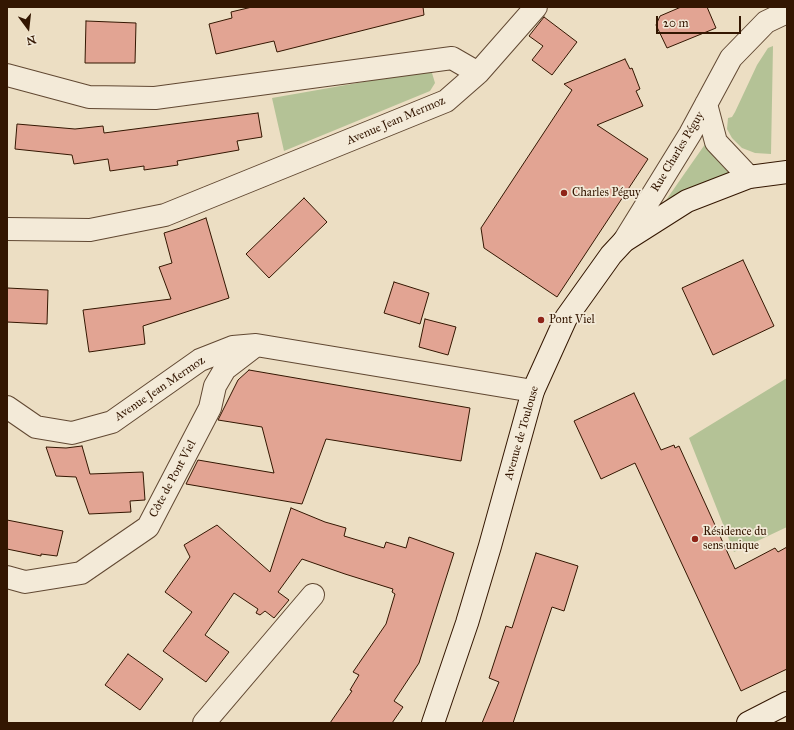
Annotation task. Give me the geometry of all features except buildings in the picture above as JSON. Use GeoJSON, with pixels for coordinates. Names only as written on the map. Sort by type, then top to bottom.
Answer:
{"type":"FeatureCollection","features":[{"type":"Feature","properties":{"kind":"street"},"geometry":{"type":"LineString","coordinates":[[7,75],[89,97],[155,98],[452,58],[478,73],[536,7]]}},
{"type":"Feature","properties":{"kind":"street","name":"Rue Charles Péguy"},"geometry":{"type":"LineString","coordinates":[[624,241],[690,134],[731,58],[766,22],[787,12]]}},
{"type":"Feature","properties":{"kind":"street","name":"Avenue Jean Mermoz"},"geometry":{"type":"LineString","coordinates":[[7,229],[90,230],[165,215],[446,101],[478,73]]}},
{"type":"Feature","properties":{"kind":"street","name":"Rue Charles Péguy"},"geometry":{"type":"LineString","coordinates":[[706,104],[716,142],[749,177]]}},
{"type":"Feature","properties":{"kind":"street","name":"Avenue de Toulouse"},"geometry":{"type":"LineString","coordinates":[[433,723],[467,623],[533,391],[566,318],[611,255],[624,241],[687,201],[749,177],[787,172]]}},
{"type":"Feature","properties":{"kind":"street","name":"Avenue Jean Mermoz"},"geometry":{"type":"LineString","coordinates":[[7,406],[36,427],[72,433],[112,422],[200,360],[233,347],[256,345],[533,391]]}},
{"type":"Feature","properties":{"kind":"street","name":"Côte de Pont Viel"},"geometry":{"type":"LineString","coordinates":[[7,577],[25,582],[81,573],[148,527],[210,408],[215,386],[225,369],[256,345]]}},
{"type":"Feature","properties":{"kind":"street"},"geometry":{"type":"LineString","coordinates":[[204,723],[313,595]]}},
{"type":"Feature","properties":{"kind":"street"},"geometry":{"type":"LineString","coordinates":[[748,723],[787,703]]}},
{"type":"Feature","properties":{"kind":"green space"},"geometry":{"type":"Polygon","coordinates":[[[773,46],[771,154],[755,153],[742,148],[732,138],[727,129],[728,118],[732,117],[735,112],[757,65],[768,48],[773,46]]]}},
{"type":"Feature","properties":{"kind":"green space"},"geometry":{"type":"Polygon","coordinates":[[[420,72],[432,73],[435,83],[430,91],[284,151],[272,98],[420,72]]]}},
{"type":"Feature","properties":{"kind":"green space"},"geometry":{"type":"Polygon","coordinates":[[[708,140],[729,174],[664,203],[708,140]]]}},
{"type":"Feature","properties":{"kind":"green space"},"geometry":{"type":"Polygon","coordinates":[[[787,378],[787,527],[734,552],[689,438],[787,378]]]}},
{"type":"Feature","properties":{"kind":"place","name":"Charles Péguy"},"geometry":{"type":"Point","coordinates":[564,193]}},
{"type":"Feature","properties":{"kind":"place","name":"Pont Viel"},"geometry":{"type":"Point","coordinates":[541,320]}},
{"type":"Feature","properties":{"kind":"place","name":"Résidence du sens unique"},"geometry":{"type":"Point","coordinates":[695,539]}}]}
